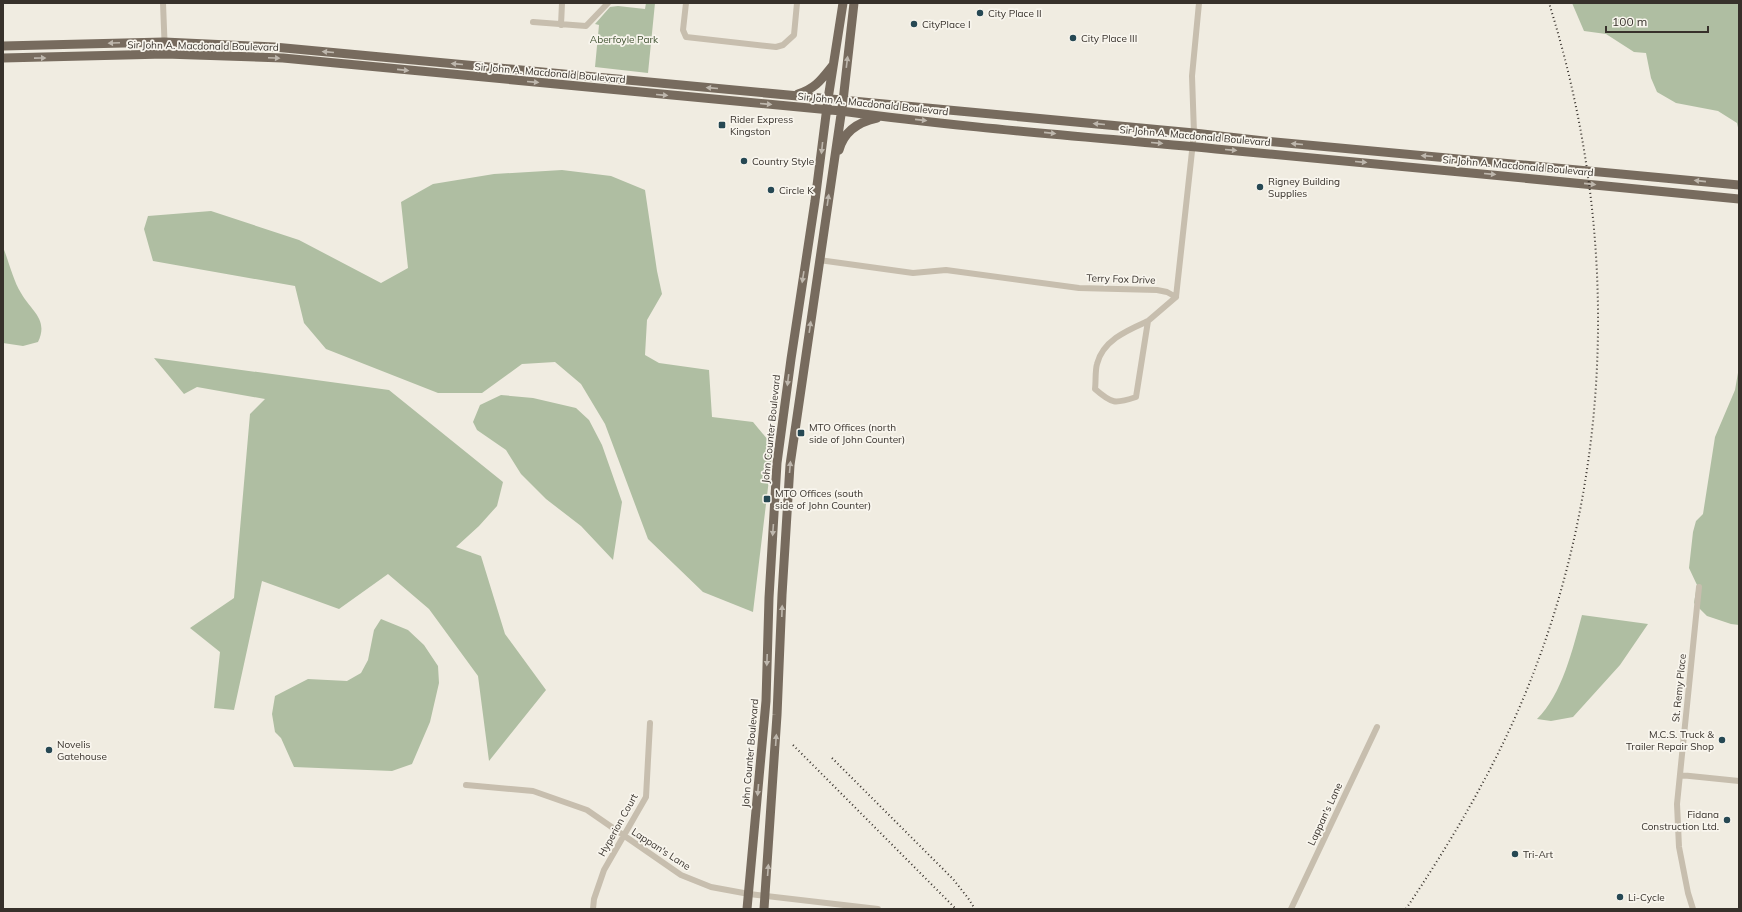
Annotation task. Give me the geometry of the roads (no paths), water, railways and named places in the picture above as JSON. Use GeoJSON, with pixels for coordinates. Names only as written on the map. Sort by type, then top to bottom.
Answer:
{"type":"FeatureCollection","features":[{"type":"Feature","properties":{"kind":"main road","name":"John Counter Boulevard"},"geometry":{"type":"LineString","coordinates":[[747,909],[766,700],[769,598],[778,463],[790,359],[815,201],[826,109],[843,3]]}},
{"type":"Feature","properties":{"kind":"main road"},"geometry":{"type":"LineString","coordinates":[[764,909],[777,715],[790,465],[820,260],[830,178],[843,101],[854,3]]}},
{"type":"Feature","properties":{"kind":"main road","name":"Sir John A. Macdonald Boulevard"},"geometry":{"type":"LineString","coordinates":[[3,46],[164,42],[274,47],[1739,185]]}},
{"type":"Feature","properties":{"kind":"main road","name":"Sir John A. Macdonald Boulevard"},"geometry":{"type":"LineString","coordinates":[[3,58],[165,54],[284,58],[826,109],[1192,147],[1552,180],[1739,199]]}},
{"type":"Feature","properties":{"kind":"main road"},"geometry":{"type":"LineString","coordinates":[[792,95],[810,90],[818,84],[834,64]]}},
{"type":"Feature","properties":{"kind":"main road"},"geometry":{"type":"LineString","coordinates":[[830,178],[841,143],[852,128],[864,121],[882,116]]}},
{"type":"Feature","properties":{"kind":"street"},"geometry":{"type":"LineString","coordinates":[[163,3],[165,54]]}},
{"type":"Feature","properties":{"kind":"street"},"geometry":{"type":"LineString","coordinates":[[561,25],[562,3]]}},
{"type":"Feature","properties":{"kind":"street"},"geometry":{"type":"LineString","coordinates":[[533,22],[586,26],[608,3]]}},
{"type":"Feature","properties":{"kind":"street"},"geometry":{"type":"LineString","coordinates":[[686,3],[683,30],[686,37],[776,47],[783,45],[794,35],[797,3]]}},
{"type":"Feature","properties":{"kind":"street"},"geometry":{"type":"LineString","coordinates":[[1148,321],[1136,397],[1118,403],[1104,397],[1095,389],[1097,363],[1108,344],[1126,330],[1148,321],[1176,297],[1194,133],[1192,76],[1199,3]]}},
{"type":"Feature","properties":{"kind":"street","name":"Terry Fox Drive"},"geometry":{"type":"LineString","coordinates":[[820,260],[913,273],[946,270],[1079,288],[1157,290],[1167,292],[1176,297]]}},
{"type":"Feature","properties":{"kind":"street","name":"St. Remy Place"},"geometry":{"type":"LineString","coordinates":[[1693,909],[1688,893],[1679,847],[1677,804],[1699,587]]}},
{"type":"Feature","properties":{"kind":"street","name":"Hyperion Court"},"geometry":{"type":"LineString","coordinates":[[593,909],[594,899],[604,870],[646,796],[650,723]]}},
{"type":"Feature","properties":{"kind":"street","name":"Lappan's Lane"},"geometry":{"type":"LineString","coordinates":[[1291,909],[1377,727]]}},
{"type":"Feature","properties":{"kind":"street"},"geometry":{"type":"LineString","coordinates":[[1680,775],[1739,782]]}},
{"type":"Feature","properties":{"kind":"street","name":"Lappan's Lane"},"geometry":{"type":"LineString","coordinates":[[466,785],[533,792],[587,810],[681,876],[711,887],[749,894],[878,909]]}},
{"type":"Feature","properties":{"kind":"railway"},"geometry":{"type":"LineString","coordinates":[[1406,909],[1477,794],[1513,722],[1547,636],[1572,548],[1589,457],[1597,366],[1597,275],[1589,183],[1573,92],[1549,3]]}},
{"type":"Feature","properties":{"kind":"railway"},"geometry":{"type":"LineString","coordinates":[[793,745],[956,909]]}},
{"type":"Feature","properties":{"kind":"railway"},"geometry":{"type":"LineString","coordinates":[[832,758],[953,879],[975,909]]}},
{"type":"Feature","properties":{"kind":"place","name":"City Place II"},"geometry":{"type":"Point","coordinates":[980,13]}},
{"type":"Feature","properties":{"kind":"place","name":"CityPlace I"},"geometry":{"type":"Point","coordinates":[914,24]}},
{"type":"Feature","properties":{"kind":"place","name":"City Place III"},"geometry":{"type":"Point","coordinates":[1073,38]}},
{"type":"Feature","properties":{"kind":"place","name":"Rider Express Kingston"},"geometry":{"type":"Point","coordinates":[722,125]}},
{"type":"Feature","properties":{"kind":"place","name":"Country Style"},"geometry":{"type":"Point","coordinates":[744,161]}},
{"type":"Feature","properties":{"kind":"place","name":"Rigney Building Supplies"},"geometry":{"type":"Point","coordinates":[1260,187]}},
{"type":"Feature","properties":{"kind":"place","name":"Circle K"},"geometry":{"type":"Point","coordinates":[771,190]}},
{"type":"Feature","properties":{"kind":"place","name":"MTO Offices (north side of John Counter)"},"geometry":{"type":"Point","coordinates":[801,433]}},
{"type":"Feature","properties":{"kind":"place","name":"MTO Offices (south side of John Counter)"},"geometry":{"type":"Point","coordinates":[767,499]}},
{"type":"Feature","properties":{"kind":"place","name":"M.C.S. Truck & Trailer Repair Shop"},"geometry":{"type":"Point","coordinates":[1722,740]}},
{"type":"Feature","properties":{"kind":"place","name":"Novelis Gatehouse"},"geometry":{"type":"Point","coordinates":[49,750]}},
{"type":"Feature","properties":{"kind":"place","name":"Fidana Construction Ltd."},"geometry":{"type":"Point","coordinates":[1727,820]}},
{"type":"Feature","properties":{"kind":"place","name":"Tri-Art"},"geometry":{"type":"Point","coordinates":[1515,854]}},
{"type":"Feature","properties":{"kind":"place","name":"Li-Cycle"},"geometry":{"type":"Point","coordinates":[1620,897]}},
{"type":"Feature","properties":{"kind":"park label","name":"Aberfoyle Park"},"geometry":{"type":"Point","coordinates":[624,39]}}]}
